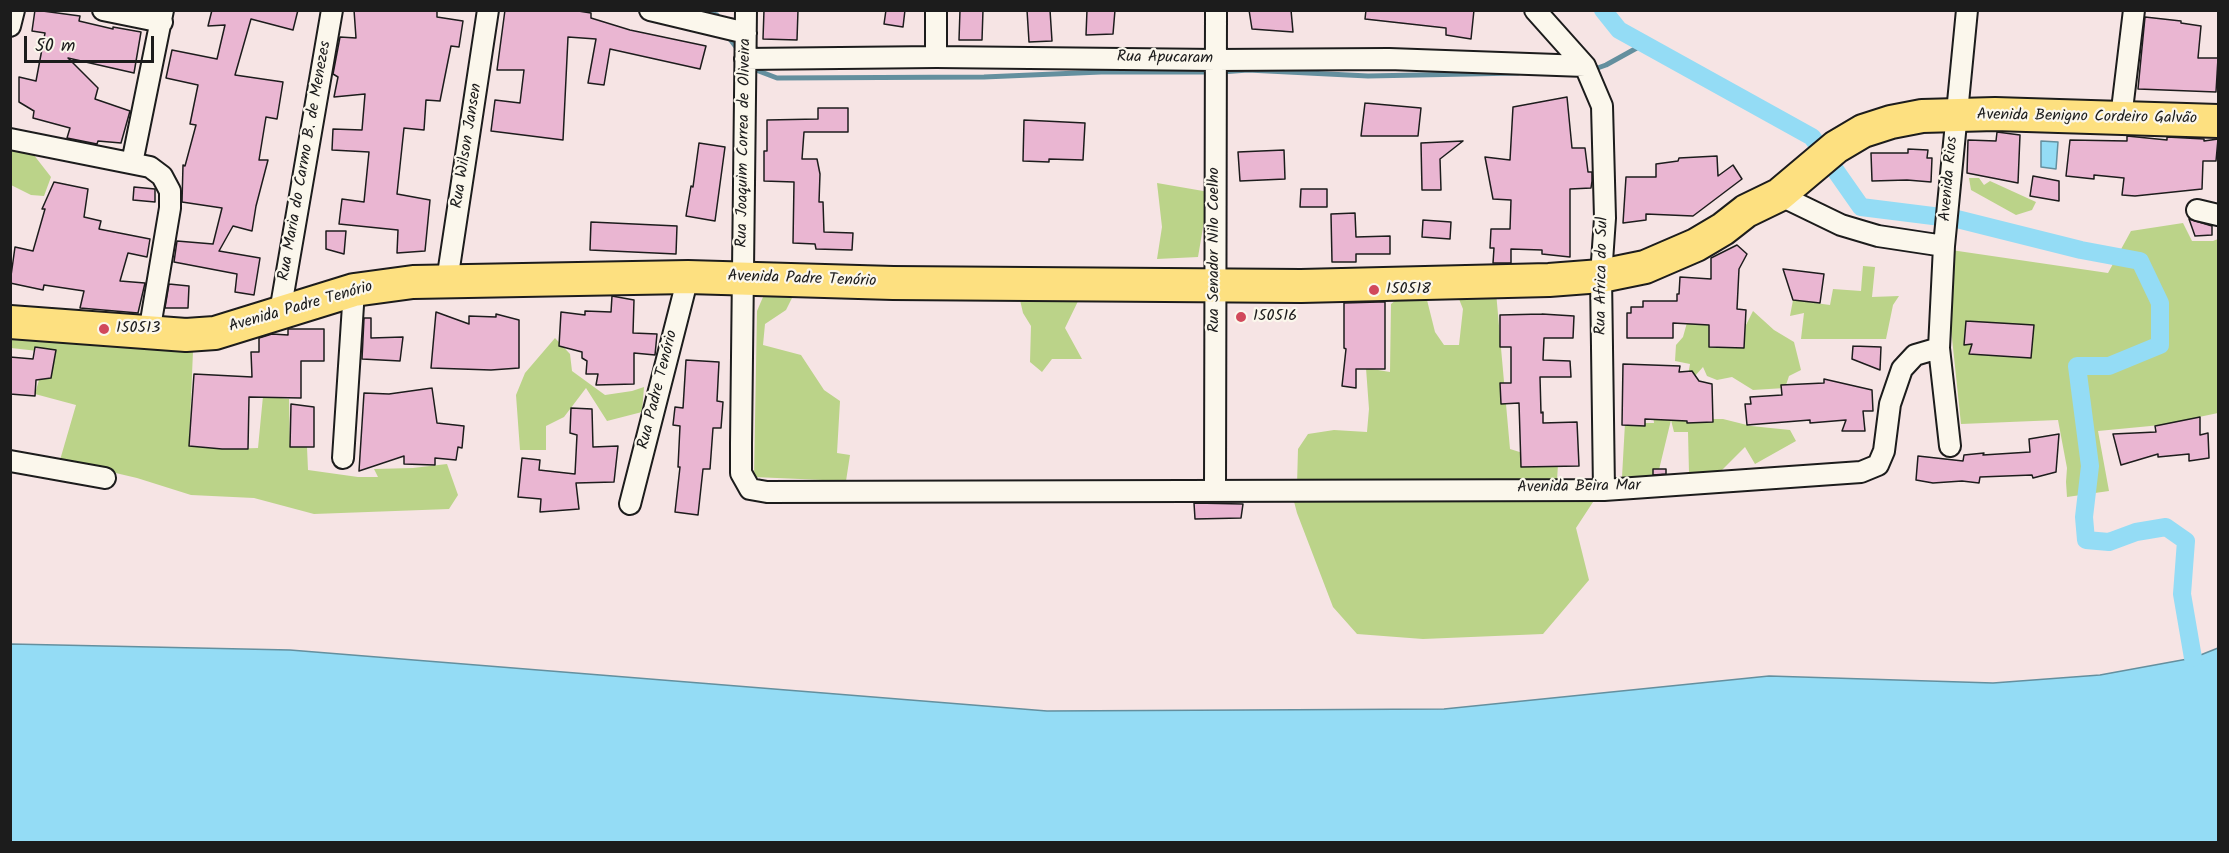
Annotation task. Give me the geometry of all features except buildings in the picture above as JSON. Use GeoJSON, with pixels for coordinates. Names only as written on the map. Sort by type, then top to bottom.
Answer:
{"type":"FeatureCollection","features":[{"type":"Feature","properties":{"kind":"main road","name":"Avenida Benigno Cordeiro Galvão"},"geometry":{"type":"LineString","coordinates":[[1779,195],[1836,147],[1857,135],[1891,122],[1922,116],[2218,121]]}},
{"type":"Feature","properties":{"kind":"main road","name":"Avenida Padre Tenório"},"geometry":{"type":"LineString","coordinates":[[10,322],[186,335],[215,333],[354,290],[413,282],[447,281],[688,277],[893,283],[1301,286],[1550,280],[1600,276],[1645,267],[1670,257],[1723,229],[1746,211],[1779,195]]}},
{"type":"Feature","properties":{"kind":"street"},"geometry":{"type":"LineString","coordinates":[[10,26],[14,10]]}},
{"type":"Feature","properties":{"kind":"street"},"geometry":{"type":"LineString","coordinates":[[103,10],[163,16],[132,163]]}},
{"type":"Feature","properties":{"kind":"street","name":"Rua Maria do Carmo B. de Menezes"},"geometry":{"type":"LineString","coordinates":[[280,312],[332,10]]}},
{"type":"Feature","properties":{"kind":"street","name":"Rua Wilson Jansen"},"geometry":{"type":"LineString","coordinates":[[447,281],[488,10]]}},
{"type":"Feature","properties":{"kind":"street"},"geometry":{"type":"LineString","coordinates":[[650,10],[746,33]]}},
{"type":"Feature","properties":{"kind":"street","name":"Rua Joaquim Correa de Oliveira"},"geometry":{"type":"LineString","coordinates":[[746,10],[741,473],[750,489]]}},
{"type":"Feature","properties":{"kind":"street"},"geometry":{"type":"LineString","coordinates":[[936,10],[936,57]]}},
{"type":"Feature","properties":{"kind":"street","name":"Rua Senador Nilo Coelho"},"geometry":{"type":"LineString","coordinates":[[1215,490],[1216,10]]}},
{"type":"Feature","properties":{"kind":"street","name":"Rua Africa do Sul"},"geometry":{"type":"LineString","coordinates":[[1536,10],[1585,66],[1602,106],[1605,218],[1600,276],[1604,490]]}},
{"type":"Feature","properties":{"kind":"street","name":"Avenida Rios"},"geometry":{"type":"LineString","coordinates":[[1950,446],[1939,348],[1944,240],[1967,10]]}},
{"type":"Feature","properties":{"kind":"street"},"geometry":{"type":"LineString","coordinates":[[2121,118],[2134,10]]}},
{"type":"Feature","properties":{"kind":"street","name":"Rua Apucaram"},"geometry":{"type":"LineString","coordinates":[[744,59],[936,57],[1389,59],[1585,66]]}},
{"type":"Feature","properties":{"kind":"street"},"geometry":{"type":"LineString","coordinates":[[10,139],[150,167],[162,176],[170,191],[171,208],[149,333]]}},
{"type":"Feature","properties":{"kind":"street"},"geometry":{"type":"LineString","coordinates":[[1779,195],[1841,225],[1878,236],[1944,240]]}},
{"type":"Feature","properties":{"kind":"street"},"geometry":{"type":"LineString","coordinates":[[2197,210],[2218,215]]}},
{"type":"Feature","properties":{"kind":"street","name":"Rua Padre Tenório"},"geometry":{"type":"LineString","coordinates":[[630,504],[688,277]]}},
{"type":"Feature","properties":{"kind":"street"},"geometry":{"type":"LineString","coordinates":[[343,458],[354,290]]}},
{"type":"Feature","properties":{"kind":"street","name":"Avenida Beira Mar"},"geometry":{"type":"LineString","coordinates":[[750,489],[767,492],[1604,490],[1861,472],[1878,465],[1884,451],[1890,404],[1902,369],[1915,356],[1939,348]]}},
{"type":"Feature","properties":{"kind":"street"},"geometry":{"type":"LineString","coordinates":[[10,461],[105,478]]}},
{"type":"Feature","properties":{"kind":"green space"},"geometry":{"type":"Polygon","coordinates":[[[10,148],[30,150],[51,177],[44,196],[31,195],[11,185],[10,148]]]}},
{"type":"Feature","properties":{"kind":"green space"},"geometry":{"type":"Polygon","coordinates":[[[1969,178],[1979,178],[1984,185],[1990,181],[2036,202],[2032,210],[2016,215],[1971,190],[1969,178]]]}},
{"type":"Feature","properties":{"kind":"green space"},"geometry":{"type":"Polygon","coordinates":[[[1157,183],[1209,192],[1198,257],[1157,259],[1162,227],[1157,183]]]}},
{"type":"Feature","properties":{"kind":"green space"},"geometry":{"type":"Polygon","coordinates":[[[2183,223],[2192,241],[2218,239],[2218,413],[2161,425],[2098,431],[2109,491],[2067,497],[2067,468],[2058,420],[1961,424],[1950,319],[1951,250],[2108,273],[2131,231],[2183,223]]]}},
{"type":"Feature","properties":{"kind":"green space"},"geometry":{"type":"Polygon","coordinates":[[[1863,266],[1875,267],[1872,297],[1899,296],[1893,305],[1886,339],[1801,339],[1804,313],[1790,316],[1793,300],[1830,305],[1833,289],[1861,291],[1863,266]]]}},
{"type":"Feature","properties":{"kind":"green space"},"geometry":{"type":"Polygon","coordinates":[[[797,288],[786,310],[765,324],[763,345],[801,355],[824,390],[840,401],[837,453],[850,455],[846,481],[754,477],[757,311],[766,290],[797,288]]]}},
{"type":"Feature","properties":{"kind":"green space"},"geometry":{"type":"Polygon","coordinates":[[[1496,292],[1510,449],[1558,464],[1557,481],[1297,485],[1298,449],[1308,434],[1334,430],[1367,432],[1369,409],[1366,368],[1390,372],[1391,304],[1402,295],[1427,300],[1435,332],[1444,345],[1459,345],[1463,309],[1457,294],[1496,292]]]}},
{"type":"Feature","properties":{"kind":"green space"},"geometry":{"type":"Polygon","coordinates":[[[1081,295],[1065,328],[1082,359],[1052,359],[1042,372],[1030,362],[1031,326],[1023,313],[1020,300],[1081,295]]]}},
{"type":"Feature","properties":{"kind":"green space"},"geometry":{"type":"Polygon","coordinates":[[[1753,311],[1774,330],[1794,342],[1801,370],[1789,376],[1785,388],[1753,390],[1732,377],[1717,380],[1707,376],[1703,367],[1686,386],[1690,364],[1675,361],[1676,345],[1683,337],[1688,319],[1742,333],[1753,311]]]}},
{"type":"Feature","properties":{"kind":"green space"},"geometry":{"type":"Polygon","coordinates":[[[10,330],[142,338],[193,351],[189,446],[222,449],[258,448],[263,396],[289,399],[290,447],[307,447],[308,470],[358,477],[378,477],[374,469],[447,464],[458,495],[449,509],[314,514],[254,498],[191,495],[137,478],[60,460],[76,405],[35,394],[47,352],[11,348],[10,330]]]}},
{"type":"Feature","properties":{"kind":"green space"},"geometry":{"type":"Polygon","coordinates":[[[555,338],[570,354],[572,371],[605,395],[644,387],[642,412],[607,421],[586,388],[564,417],[546,426],[546,450],[520,450],[516,395],[525,373],[555,338]]]}},
{"type":"Feature","properties":{"kind":"green space"},"geometry":{"type":"Polygon","coordinates":[[[1652,406],[1691,419],[1723,419],[1751,426],[1790,430],[1796,441],[1755,464],[1745,447],[1718,474],[1689,473],[1688,432],[1674,432],[1671,420],[1657,478],[1622,477],[1625,423],[1654,423],[1652,406]]]}},
{"type":"Feature","properties":{"kind":"green space"},"geometry":{"type":"Polygon","coordinates":[[[1291,490],[1593,502],[1576,528],[1589,580],[1543,634],[1423,639],[1357,634],[1333,607],[1297,513],[1291,490]]]}},
{"type":"Feature","properties":{"kind":"water"},"geometry":{"type":"Polygon","coordinates":[[[2041,141],[2058,142],[2056,169],[2041,167],[2041,141]]]}},
{"type":"Feature","properties":{"kind":"water"},"geometry":{"type":"Polygon","coordinates":[[[11,644],[290,650],[1047,711],[1444,709],[1769,676],[1993,683],[2100,675],[2193,658],[2218,648],[2218,842],[11,842],[11,644]]]}},
{"type":"Feature","properties":{"kind":"waterway"},"geometry":{"type":"LineString","coordinates":[[696,10],[717,15],[720,21]]}},
{"type":"Feature","properties":{"kind":"waterway"},"geometry":{"type":"LineString","coordinates":[[1603,10],[1619,30],[1812,137],[1861,207],[1957,219],[2081,250],[2140,261],[2160,303],[2160,345],[2109,366],[2077,366],[2090,466],[2084,517],[2086,540],[2109,542],[2136,532],[2166,527],[2186,541],[2182,594],[2193,658]]}},
{"type":"Feature","properties":{"kind":"waterway"},"geometry":{"type":"LineString","coordinates":[[727,35],[739,51]]}},
{"type":"Feature","properties":{"kind":"waterway"},"geometry":{"type":"LineString","coordinates":[[1592,70],[1644,44]]}},
{"type":"Feature","properties":{"kind":"waterway"},"geometry":{"type":"LineString","coordinates":[[751,65],[756,70],[777,78],[984,77],[1101,72],[1212,72]]}},
{"type":"Feature","properties":{"kind":"waterway"},"geometry":{"type":"LineString","coordinates":[[1221,72],[1248,70],[1368,76],[1518,73]]}},
{"type":"Feature","properties":{"kind":"place","name":"150518"},"geometry":{"type":"Point","coordinates":[1374,290]}},
{"type":"Feature","properties":{"kind":"place","name":"150516"},"geometry":{"type":"Point","coordinates":[1241,317]}},
{"type":"Feature","properties":{"kind":"place","name":"150513"},"geometry":{"type":"Point","coordinates":[104,329]}}]}
